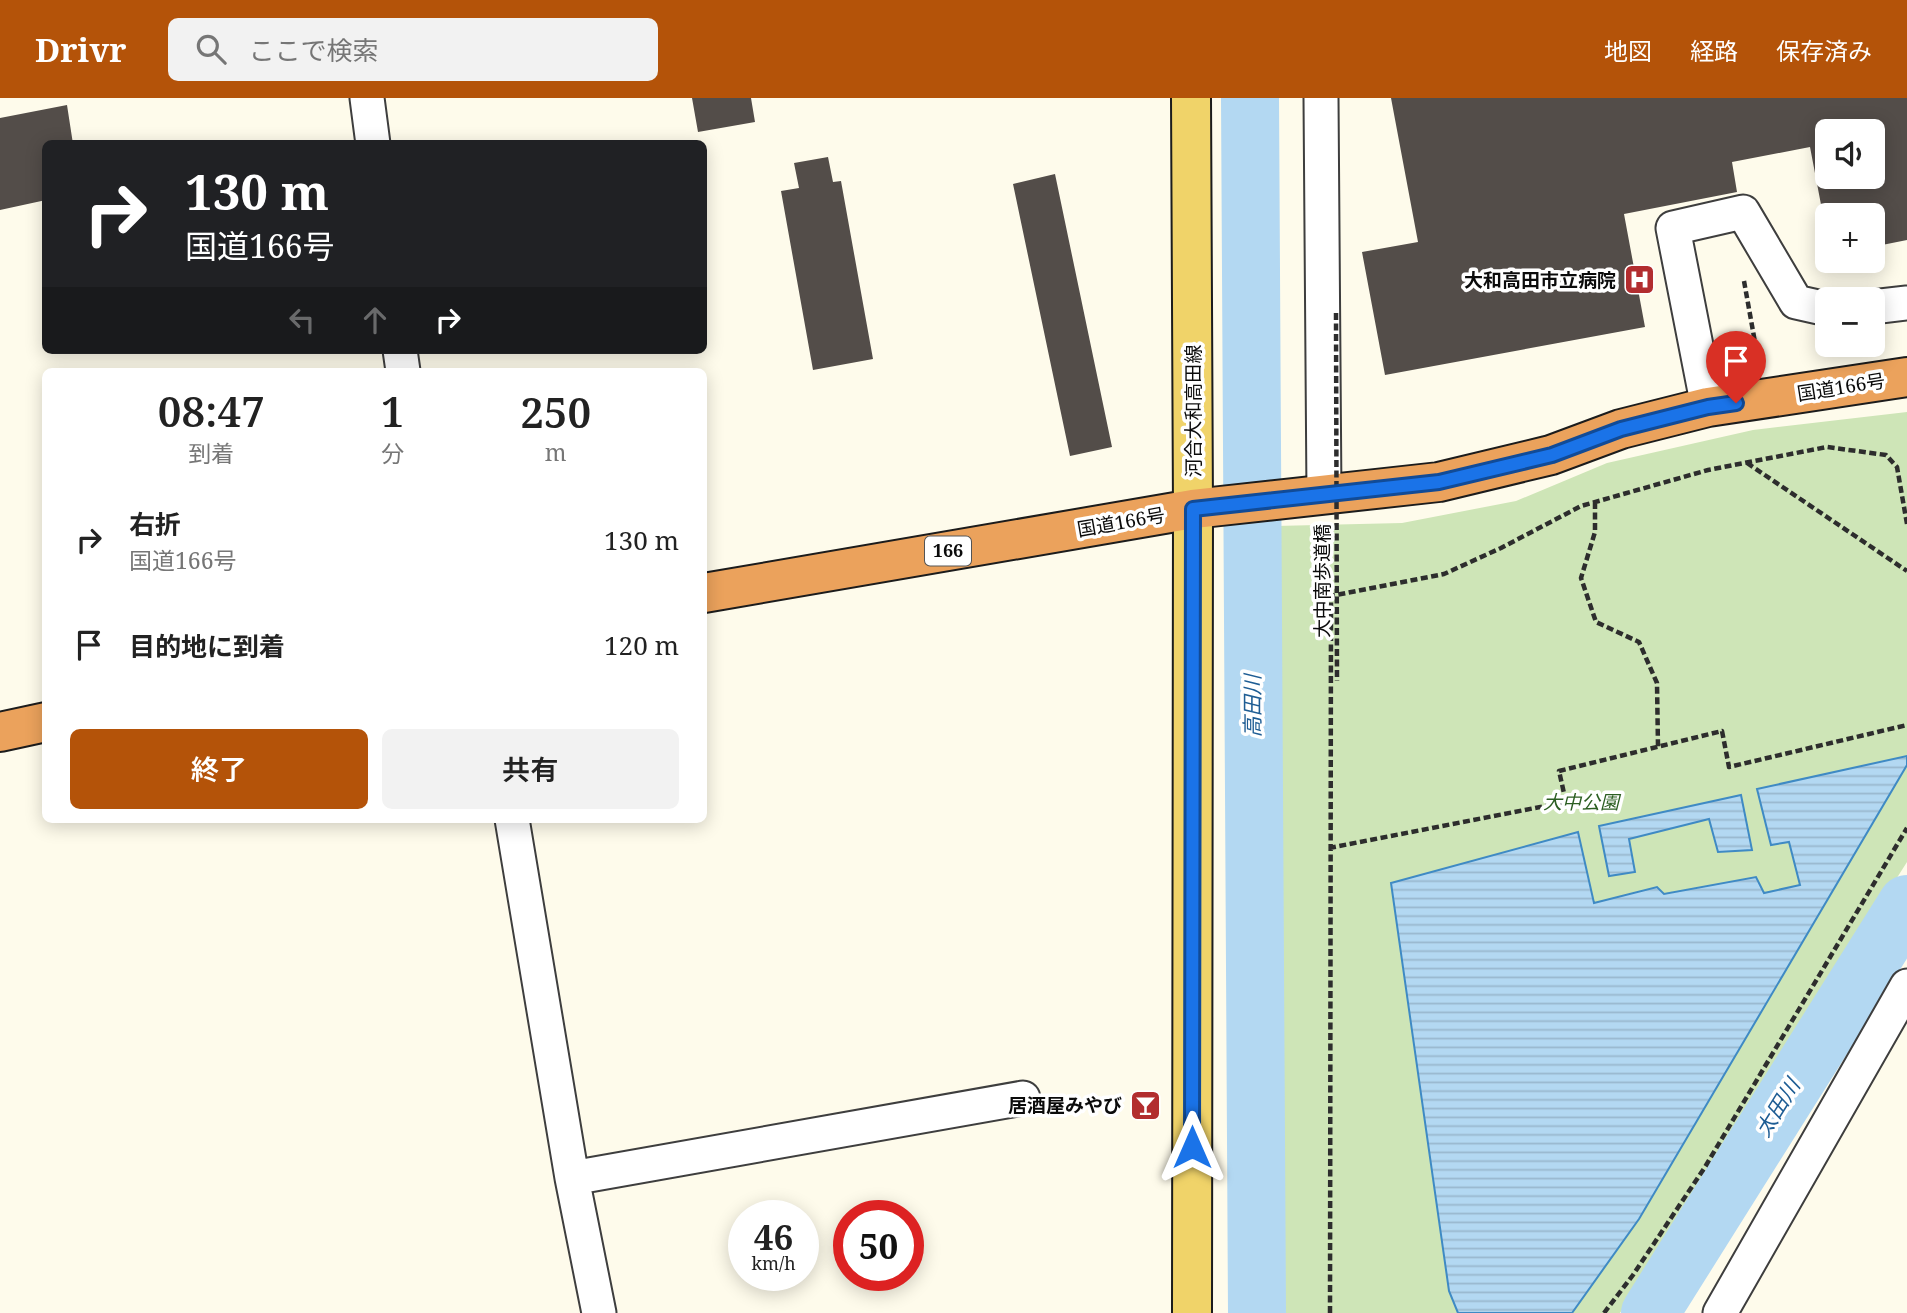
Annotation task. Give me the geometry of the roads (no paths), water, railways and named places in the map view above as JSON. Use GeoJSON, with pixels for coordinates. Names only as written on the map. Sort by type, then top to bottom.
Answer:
{"type":"FeatureCollection","features":[{"type":"Feature","properties":{"kind":"highway","name":"国道166号"},"geometry":{"type":"LineString","coordinates":[[707,592],[1204,508],[1439,482],[1552,455],[1621,429],[1708,407],[1907,377]]}},
{"type":"Feature","properties":{"kind":"highway"},"geometry":{"type":"LineString","coordinates":[[0,732],[42,723]]}},
{"type":"Feature","properties":{"kind":"main road","name":"河合大和高田線"},"geometry":{"type":"LineString","coordinates":[[1191,98],[1204,508],[1192,1313]]}},
{"type":"Feature","properties":{"kind":"street"},"geometry":{"type":"LineString","coordinates":[[367,98],[372,140]]}},
{"type":"Feature","properties":{"kind":"street"},"geometry":{"type":"LineString","coordinates":[[1321,98],[1324,496]]}},
{"type":"Feature","properties":{"kind":"street"},"geometry":{"type":"LineString","coordinates":[[1708,407],[1673,228],[1743,212],[1796,302],[1815,306]]}},
{"type":"Feature","properties":{"kind":"street"},"geometry":{"type":"LineString","coordinates":[[1885,306],[1907,303]]}},
{"type":"Feature","properties":{"kind":"street"},"geometry":{"type":"LineString","coordinates":[[513,823],[572,1178],[599,1313]]}},
{"type":"Feature","properties":{"kind":"street"},"geometry":{"type":"LineString","coordinates":[[1720,1313],[1907,986]]}},
{"type":"Feature","properties":{"kind":"street"},"geometry":{"type":"LineString","coordinates":[[572,1178],[1023,1098]]}},
{"type":"Feature","properties":{"kind":"water"},"geometry":{"type":"Polygon","coordinates":[[[1907,756],[1907,765],[1639,1219],[1572,1313],[1458,1313],[1449,1291],[1391,883],[1578,832],[1594,903],[1657,887],[1664,894],[1756,877],[1764,893],[1800,885],[1789,842],[1771,845],[1757,789],[1907,756]]]}},
{"type":"Feature","properties":{"kind":"water"},"geometry":{"type":"Polygon","coordinates":[[[1741,795],[1752,850],[1718,852],[1709,819],[1629,839],[1635,872],[1609,876],[1599,826],[1741,795]]]}},
{"type":"Feature","properties":{"kind":"waterway","name":"高田川"},"geometry":{"type":"LineString","coordinates":[[1250,98],[1257,1313]]}},
{"type":"Feature","properties":{"kind":"waterway","name":"太田川"},"geometry":{"type":"LineString","coordinates":[[1650,1313],[1907,904]]}},
{"type":"Feature","properties":{"kind":"place","name":"大和高田市立病院"},"geometry":{"type":"Point","coordinates":[1639,280]}},
{"type":"Feature","properties":{"kind":"place","name":"居酒屋みやび"},"geometry":{"type":"Point","coordinates":[1145,1105]}},
{"type":"Feature","properties":{"kind":"park label","name":"大中公園"},"geometry":{"type":"Point","coordinates":[1581,802]}}]}
